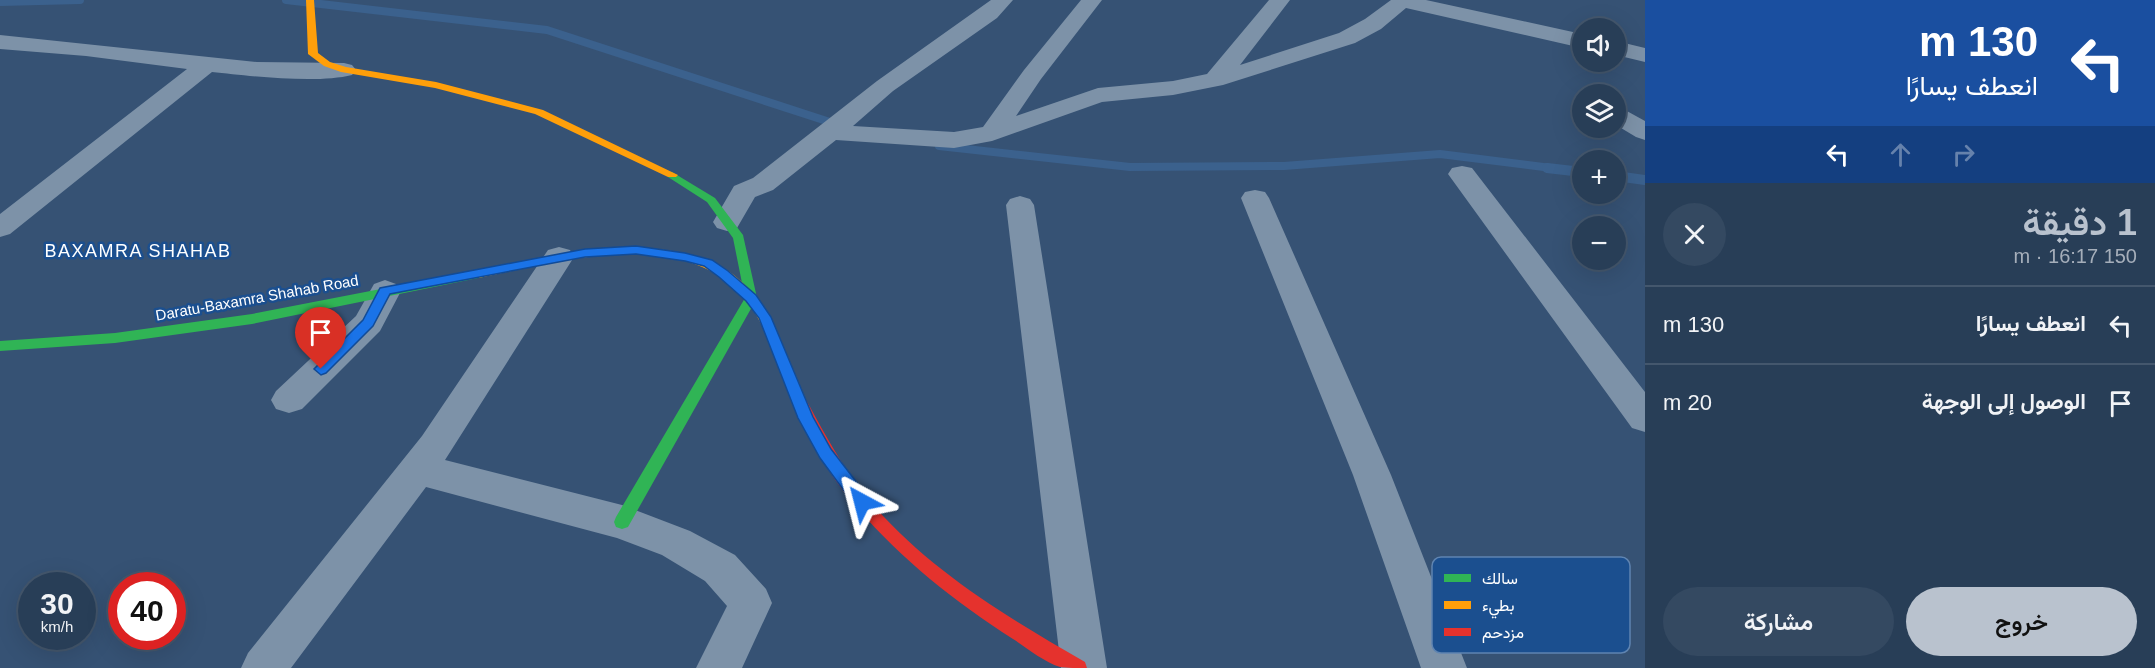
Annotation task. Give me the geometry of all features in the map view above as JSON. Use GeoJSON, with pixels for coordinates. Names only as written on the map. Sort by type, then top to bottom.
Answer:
{"type":"FeatureCollection","features":[{"type":"Feature","properties":{"kind":"street"},"geometry":{"type":"LineString","coordinates":[[310,0],[313,54],[327,64],[344,70],[436,85],[538,112],[672,175],[711,200],[740,238],[751,298],[622,522]]}},
{"type":"Feature","properties":{"kind":"street"},"geometry":{"type":"LineString","coordinates":[[727,222],[744,192],[763,184],[885,86],[1003,0]]}},
{"type":"Feature","properties":{"kind":"street"},"geometry":{"type":"LineString","coordinates":[[992,134],[1032,75],[1092,0]]}},
{"type":"Feature","properties":{"kind":"street"},"geometry":{"type":"LineString","coordinates":[[1215,80],[1280,0]]}},
{"type":"Feature","properties":{"kind":"street"},"geometry":{"type":"LineString","coordinates":[[830,132],[954,140],[992,134],[1098,95],[1215,80],[1347,38],[1373,24],[1403,1],[1572,39]]}},
{"type":"Feature","properties":{"kind":"street"},"geometry":{"type":"LineString","coordinates":[[0,42],[135,55],[205,66],[303,71],[344,70]]}},
{"type":"Feature","properties":{"kind":"street"},"geometry":{"type":"LineString","coordinates":[[1626,50],[1644,53]]}},
{"type":"Feature","properties":{"kind":"street"},"geometry":{"type":"LineString","coordinates":[[0,228],[205,66]]}},
{"type":"Feature","properties":{"kind":"street"},"geometry":{"type":"LineString","coordinates":[[1626,121],[1645,132]]}},
{"type":"Feature","properties":{"kind":"street"},"geometry":{"type":"LineString","coordinates":[[1462,174],[1645,418]]}},
{"type":"Feature","properties":{"kind":"street"},"geometry":{"type":"LineString","coordinates":[[1255,198],[1372,475],[1432,636]]}},
{"type":"Feature","properties":{"kind":"street"},"geometry":{"type":"LineString","coordinates":[[1020,206],[1084,668]]}},
{"type":"Feature","properties":{"kind":"street","name":"Daratu-Baxamra Shahab Road"},"geometry":{"type":"LineString","coordinates":[[0,346],[115,338],[184,330],[585,253],[636,250],[685,257],[708,263],[738,285],[765,317],[806,418],[851,490],[883,527],[923,565],[971,603],[1025,639],[1078,668]]}},
{"type":"Feature","properties":{"kind":"street"},"geometry":{"type":"LineString","coordinates":[[264,668],[418,469],[481,379],[559,257]]}},
{"type":"Feature","properties":{"kind":"street"},"geometry":{"type":"LineString","coordinates":[[289,400],[368,323],[385,291]]}},
{"type":"Feature","properties":{"kind":"street"},"geometry":{"type":"LineString","coordinates":[[418,469],[622,522],[676,543],[720,568],[751,603],[719,668]]}},
{"type":"Feature","properties":{"kind":"street"},"geometry":{"type":"LineString","coordinates":[[1438,653],[1444,668]]}},
{"type":"Feature","properties":{"kind":"waterway"},"geometry":{"type":"LineString","coordinates":[[0,2],[80,0]]}},
{"type":"Feature","properties":{"kind":"waterway"},"geometry":{"type":"LineString","coordinates":[[286,0],[547,30],[839,125]]}},
{"type":"Feature","properties":{"kind":"waterway"},"geometry":{"type":"LineString","coordinates":[[939,146],[1130,167],[1284,166],[1440,154],[1559,169]]}},
{"type":"Feature","properties":{"kind":"waterway"},"geometry":{"type":"LineString","coordinates":[[1547,168],[1572,171]]}},
{"type":"Feature","properties":{"kind":"waterway"},"geometry":{"type":"LineString","coordinates":[[1626,177],[1645,180]]}},
{"type":"Feature","properties":{"kind":"traffic: fast"},"geometry":{"type":"LineString","coordinates":[[622,522],[751,298],[739,238],[711,200],[672,175]]}},
{"type":"Feature","properties":{"kind":"traffic: fast"},"geometry":{"type":"LineString","coordinates":[[0,346],[115,338],[252,319],[479,274]]}},
{"type":"Feature","properties":{"kind":"traffic: slow"},"geometry":{"type":"LineString","coordinates":[[310,0],[313,54],[327,64],[344,70],[436,85],[539,112],[672,175]]}},
{"type":"Feature","properties":{"kind":"traffic: slow"},"geometry":{"type":"LineString","coordinates":[[479,274],[581,254],[654,251],[688,257],[719,270],[745,291],[763,315],[770,329],[799,400]]}},
{"type":"Feature","properties":{"kind":"traffic: jam"},"geometry":{"type":"LineString","coordinates":[[799,400],[821,445],[848,486],[880,523],[915,557],[994,617],[1078,668]]}},
{"type":"Feature","properties":{"kind":"district","name":"BAXAMRA SHAHAB"},"geometry":{"type":"Point","coordinates":[138,251]}},
{"type":"Feature","properties":{"kind":"route"},"geometry":{"type":"LineString","coordinates":[[321,369],[368,323],[385,291],[585,253],[636,250],[685,257],[708,263],[724,274],[751,298],[765,317],[806,418],[826,453],[862,502]]}}]}
